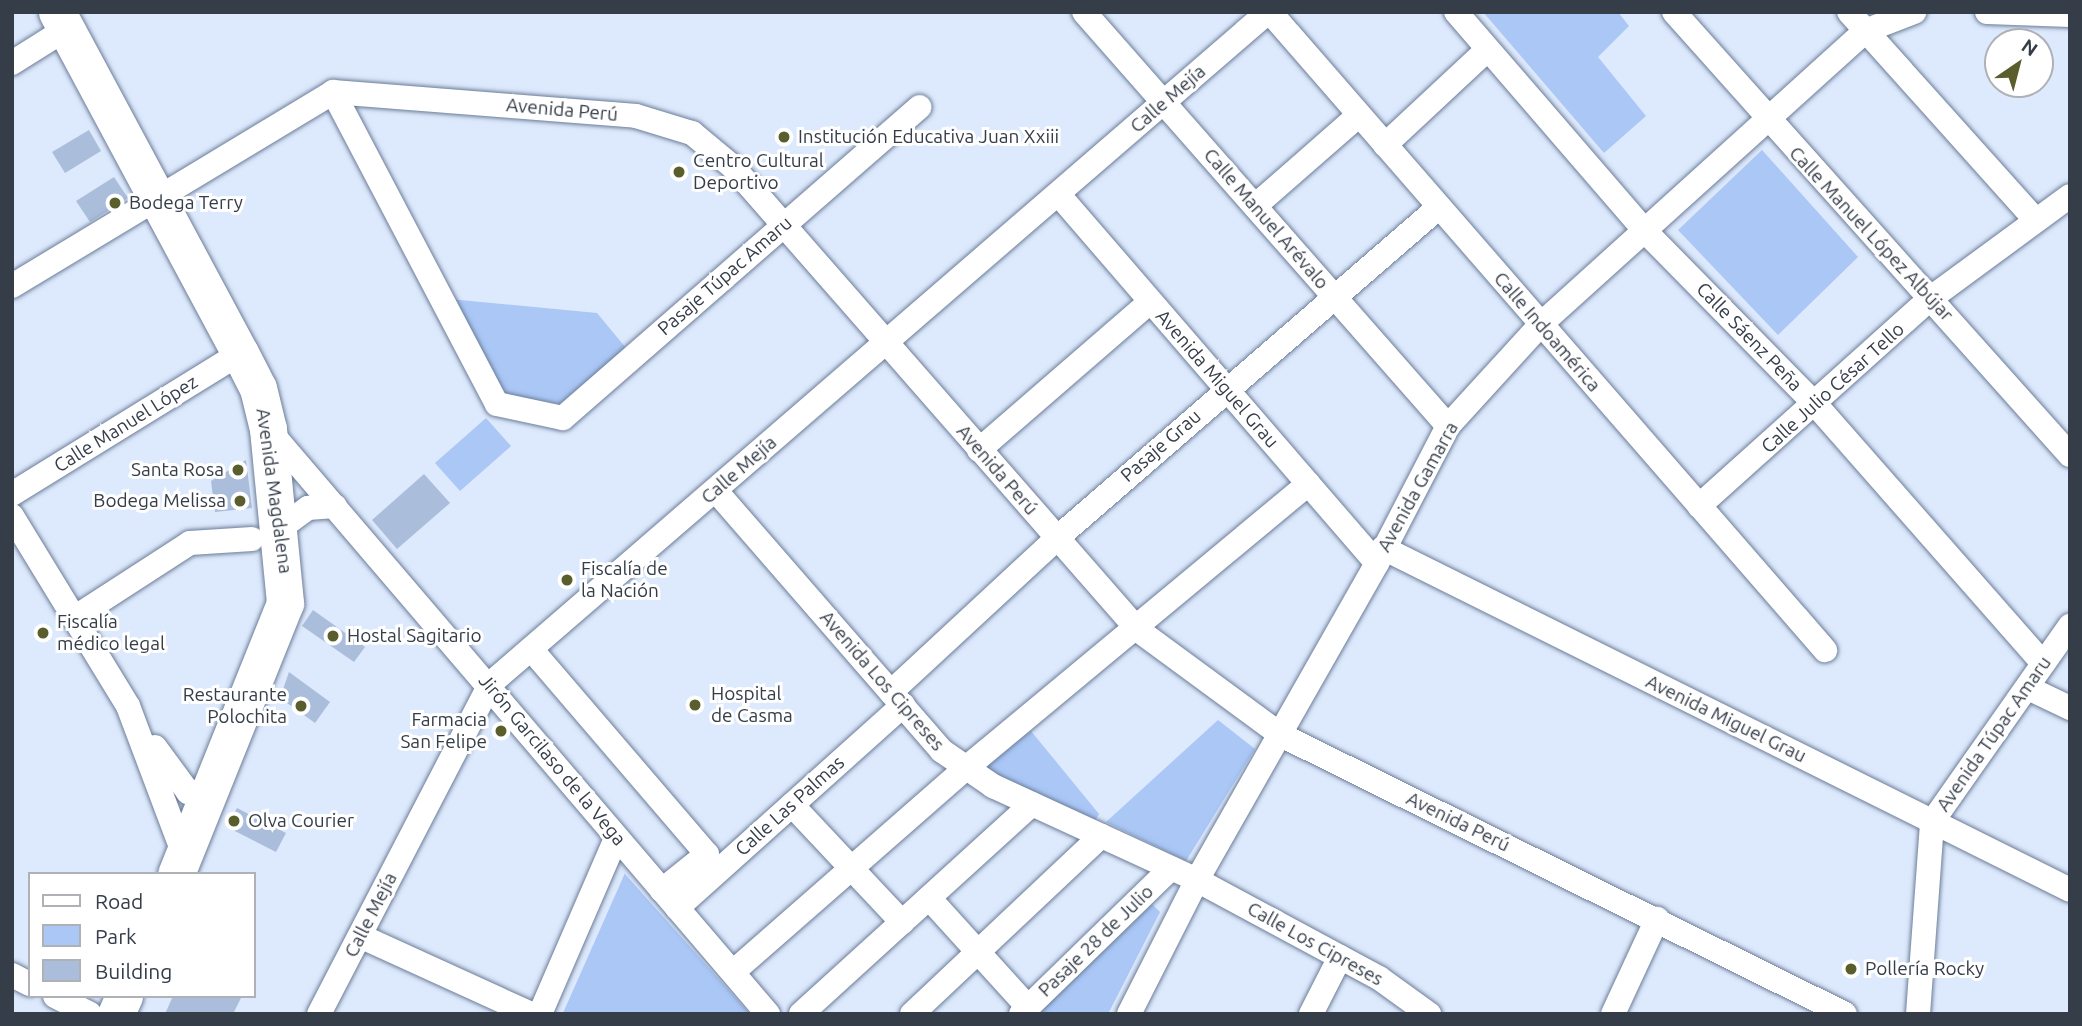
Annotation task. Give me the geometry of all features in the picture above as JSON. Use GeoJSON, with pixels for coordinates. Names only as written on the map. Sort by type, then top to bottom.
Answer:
{"type":"FeatureCollection","features":[{"type":"Feature","properties":{"kind":"highway","name":"Avenida Magdalena"},"geometry":{"type":"LineString","coordinates":[[61,21],[160,196],[258,388],[268,429],[265,534],[287,590],[282,617],[180,864]]}},
{"type":"Feature","properties":{"kind":"highway"},"geometry":{"type":"LineString","coordinates":[[116,1014],[123,998]]}},
{"type":"Feature","properties":{"kind":"street","name":"Calle Manuel Arévalo"},"geometry":{"type":"LineString","coordinates":[[1084,12],[1448,426]]}},
{"type":"Feature","properties":{"kind":"street","name":"Calle Mejía"},"geometry":{"type":"LineString","coordinates":[[319,1014],[490,684],[1269,12]]}},
{"type":"Feature","properties":{"kind":"street","name":"Calle Indoamérica"},"geometry":{"type":"LineString","coordinates":[[1269,12],[1825,650]]}},
{"type":"Feature","properties":{"kind":"street","name":"Calle Sáenz Peña"},"geometry":{"type":"LineString","coordinates":[[1456,12],[1644,230],[1816,405],[2043,663]]}},
{"type":"Feature","properties":{"kind":"street","name":"Calle Manuel López Albújar"},"geometry":{"type":"LineString","coordinates":[[1674,12],[1767,120],[2070,454]]}},
{"type":"Feature","properties":{"kind":"street"},"geometry":{"type":"LineString","coordinates":[[1849,12],[2034,218]]}},
{"type":"Feature","properties":{"kind":"street","name":"Avenida Gamarra"},"geometry":{"type":"LineString","coordinates":[[1129,1014],[1197,880],[1380,556],[1448,426],[1541,324],[1865,31],[1914,12]]}},
{"type":"Feature","properties":{"kind":"street"},"geometry":{"type":"LineString","coordinates":[[1987,12],[2070,15]]}},
{"type":"Feature","properties":{"kind":"street"},"geometry":{"type":"LineString","coordinates":[[12,63],[61,21]]}},
{"type":"Feature","properties":{"kind":"street"},"geometry":{"type":"LineString","coordinates":[[1385,145],[1488,50]]}},
{"type":"Feature","properties":{"kind":"street"},"geometry":{"type":"LineString","coordinates":[[12,286],[333,92]]}},
{"type":"Feature","properties":{"kind":"street","name":"Avenida Perú"},"geometry":{"type":"LineString","coordinates":[[333,92],[636,117],[692,132],[733,167],[1138,630],[1281,735],[1845,1014]]}},
{"type":"Feature","properties":{"kind":"street","name":"Pasaje Túpac Amaru"},"geometry":{"type":"LineString","coordinates":[[333,92],[497,404],[562,418],[919,107]]}},
{"type":"Feature","properties":{"kind":"street"},"geometry":{"type":"LineString","coordinates":[[1255,206],[1359,115]]}},
{"type":"Feature","properties":{"kind":"street","name":"Avenida Miguel Grau"},"geometry":{"type":"LineString","coordinates":[[1059,195],[1308,484],[1380,556],[2070,890]]}},
{"type":"Feature","properties":{"kind":"street","name":"Calle Julio César Tello"},"geometry":{"type":"LineString","coordinates":[[1699,506],[1816,405],[1931,298],[2034,218],[2070,196]]}},
{"type":"Feature","properties":{"kind":"street","name":"Pasaje Grau"},"geometry":{"type":"LineString","coordinates":[[897,699],[1056,539],[1226,389],[1336,299],[1438,207]]}},
{"type":"Feature","properties":{"kind":"street"},"geometry":{"type":"LineString","coordinates":[[979,450],[1150,302]]}},
{"type":"Feature","properties":{"kind":"street","name":"Calle Manuel López"},"geometry":{"type":"LineString","coordinates":[[12,494],[240,353]]}},
{"type":"Feature","properties":{"kind":"street","name":"Jirón Garcilaso de la Vega"},"geometry":{"type":"LineString","coordinates":[[268,429],[490,684],[616,838],[768,1014]]}},
{"type":"Feature","properties":{"kind":"street"},"geometry":{"type":"LineString","coordinates":[[733,972],[966,768],[1138,630],[1308,484]]}},
{"type":"Feature","properties":{"kind":"street","name":"Avenida Los Cipreses"},"geometry":{"type":"LineString","coordinates":[[716,491],[942,751],[966,768],[1032,804],[1197,880]]}},
{"type":"Feature","properties":{"kind":"street"},"geometry":{"type":"LineString","coordinates":[[74,618],[190,543],[265,534],[308,508],[335,506]]}},
{"type":"Feature","properties":{"kind":"street"},"geometry":{"type":"LineString","coordinates":[[12,516],[179,784],[188,792],[208,792]]}},
{"type":"Feature","properties":{"kind":"street","name":"Avenida Túpac Amaru"},"geometry":{"type":"LineString","coordinates":[[1918,1014],[1932,822],[2070,626]]}},
{"type":"Feature","properties":{"kind":"street"},"geometry":{"type":"LineString","coordinates":[[531,649],[707,854],[670,899]]}},
{"type":"Feature","properties":{"kind":"street"},"geometry":{"type":"LineString","coordinates":[[2028,688],[2070,708]]}},
{"type":"Feature","properties":{"kind":"street","name":"Calle Las Palmas"},"geometry":{"type":"LineString","coordinates":[[670,899],[792,804],[897,699]]}},
{"type":"Feature","properties":{"kind":"street"},"geometry":{"type":"LineString","coordinates":[[128,706],[180,864]]}},
{"type":"Feature","properties":{"kind":"street"},"geometry":{"type":"LineString","coordinates":[[792,804],[902,922]]}},
{"type":"Feature","properties":{"kind":"street"},"geometry":{"type":"LineString","coordinates":[[801,1014],[1032,804]]}},
{"type":"Feature","properties":{"kind":"street"},"geometry":{"type":"LineString","coordinates":[[912,1014],[1101,836]]}},
{"type":"Feature","properties":{"kind":"street"},"geometry":{"type":"LineString","coordinates":[[540,1014],[616,838]]}},
{"type":"Feature","properties":{"kind":"street","name":"Pasaje 28 de Julio"},"geometry":{"type":"LineString","coordinates":[[1024,1010],[1171,868]]}},
{"type":"Feature","properties":{"kind":"street","name":"Calle Los Cipreses"},"geometry":{"type":"LineString","coordinates":[[1197,880],[1340,957],[1429,1014]]}},
{"type":"Feature","properties":{"kind":"street"},"geometry":{"type":"LineString","coordinates":[[929,898],[978,952],[1024,1010]]}},
{"type":"Feature","properties":{"kind":"street"},"geometry":{"type":"LineString","coordinates":[[1613,1014],[1657,919]]}},
{"type":"Feature","properties":{"kind":"street"},"geometry":{"type":"LineString","coordinates":[[360,936],[531,1014]]}},
{"type":"Feature","properties":{"kind":"street"},"geometry":{"type":"LineString","coordinates":[[1311,1014],[1340,957]]}},
{"type":"Feature","properties":{"kind":"street"},"geometry":{"type":"LineString","coordinates":[[12,975],[28,983]]}},
{"type":"Feature","properties":{"kind":"street"},"geometry":{"type":"LineString","coordinates":[[59,998],[90,1014]]}},
{"type":"Feature","properties":{"kind":"green space"},"geometry":{"type":"Polygon","coordinates":[[[1483,12],[1618,12],[1629,26],[1598,57],[1646,116],[1604,153],[1483,12]]]}},
{"type":"Feature","properties":{"kind":"green space"},"geometry":{"type":"Polygon","coordinates":[[[1762,150],[1858,257],[1778,335],[1678,230],[1762,150]]]}},
{"type":"Feature","properties":{"kind":"green space"},"geometry":{"type":"Polygon","coordinates":[[[449,299],[597,313],[626,348],[560,404],[506,395],[449,299]]]}},
{"type":"Feature","properties":{"kind":"green space"},"geometry":{"type":"Polygon","coordinates":[[[486,418],[511,446],[460,491],[435,463],[486,418]]]}},
{"type":"Feature","properties":{"kind":"green space"},"geometry":{"type":"Polygon","coordinates":[[[1218,720],[1255,749],[1186,861],[1106,822],[1218,720]]]}},
{"type":"Feature","properties":{"kind":"green space"},"geometry":{"type":"Polygon","coordinates":[[[1031,731],[1099,814],[1093,825],[980,769],[1031,731]]]}},
{"type":"Feature","properties":{"kind":"green space"},"geometry":{"type":"Polygon","coordinates":[[[625,874],[750,1014],[563,1013],[625,874]]]}},
{"type":"Feature","properties":{"kind":"green space"},"geometry":{"type":"Polygon","coordinates":[[[1152,904],[1160,912],[1108,1014],[1036,1014],[1152,904]]]}},
{"type":"Feature","properties":{"kind":"building"},"geometry":{"type":"Polygon","coordinates":[[[89,130],[101,151],[65,173],[52,152],[89,130]]]}},
{"type":"Feature","properties":{"kind":"building"},"geometry":{"type":"Polygon","coordinates":[[[114,177],[128,198],[90,222],[76,201],[114,177]]]}},
{"type":"Feature","properties":{"kind":"building"},"geometry":{"type":"Polygon","coordinates":[[[246,460],[252,508],[215,512],[211,481],[246,460]]]}},
{"type":"Feature","properties":{"kind":"building"},"geometry":{"type":"Polygon","coordinates":[[[424,474],[450,503],[397,549],[372,520],[424,474]]]}},
{"type":"Feature","properties":{"kind":"building","name":"Hostal Sagitario"},"geometry":{"type":"Polygon","coordinates":[[[313,610],[365,647],[354,662],[302,626],[313,610]]]}},
{"type":"Feature","properties":{"kind":"building"},"geometry":{"type":"Polygon","coordinates":[[[289,672],[330,702],[315,723],[280,698],[289,672]]]}},
{"type":"Feature","properties":{"kind":"building"},"geometry":{"type":"Polygon","coordinates":[[[237,808],[286,833],[276,852],[227,827],[237,808]]]}},
{"type":"Feature","properties":{"kind":"building"},"geometry":{"type":"Polygon","coordinates":[[[172,998],[241,998],[233,1014],[165,1014],[172,998]]]}},
{"type":"Feature","properties":{"kind":"place","name":"Institución Educativa Juan Xxiii"},"geometry":{"type":"Point","coordinates":[784,137]}},
{"type":"Feature","properties":{"kind":"place","name":"Centro Cultural Deportivo"},"geometry":{"type":"Point","coordinates":[679,172]}},
{"type":"Feature","properties":{"kind":"place","name":"Bodega Terry"},"geometry":{"type":"Point","coordinates":[115,203]}},
{"type":"Feature","properties":{"kind":"place","name":"Santa Rosa"},"geometry":{"type":"Point","coordinates":[238,470]}},
{"type":"Feature","properties":{"kind":"place","name":"Bodega Melissa"},"geometry":{"type":"Point","coordinates":[240,501]}},
{"type":"Feature","properties":{"kind":"place","name":"Fiscalía de la Nación"},"geometry":{"type":"Point","coordinates":[567,580]}},
{"type":"Feature","properties":{"kind":"place","name":"Fiscalía médico legal"},"geometry":{"type":"Point","coordinates":[43,633]}},
{"type":"Feature","properties":{"kind":"place","name":"Hostal Sagitario"},"geometry":{"type":"Point","coordinates":[333,636]}},
{"type":"Feature","properties":{"kind":"place","name":"Hospital de Casma"},"geometry":{"type":"Point","coordinates":[695,705]}},
{"type":"Feature","properties":{"kind":"place","name":"Restaurante Polochita"},"geometry":{"type":"Point","coordinates":[301,706]}},
{"type":"Feature","properties":{"kind":"place","name":"Farmacia San Felipe"},"geometry":{"type":"Point","coordinates":[501,731]}},
{"type":"Feature","properties":{"kind":"place","name":"Olva Courier"},"geometry":{"type":"Point","coordinates":[234,821]}},
{"type":"Feature","properties":{"kind":"place","name":"Pollería Rocky"},"geometry":{"type":"Point","coordinates":[1851,969]}}]}
